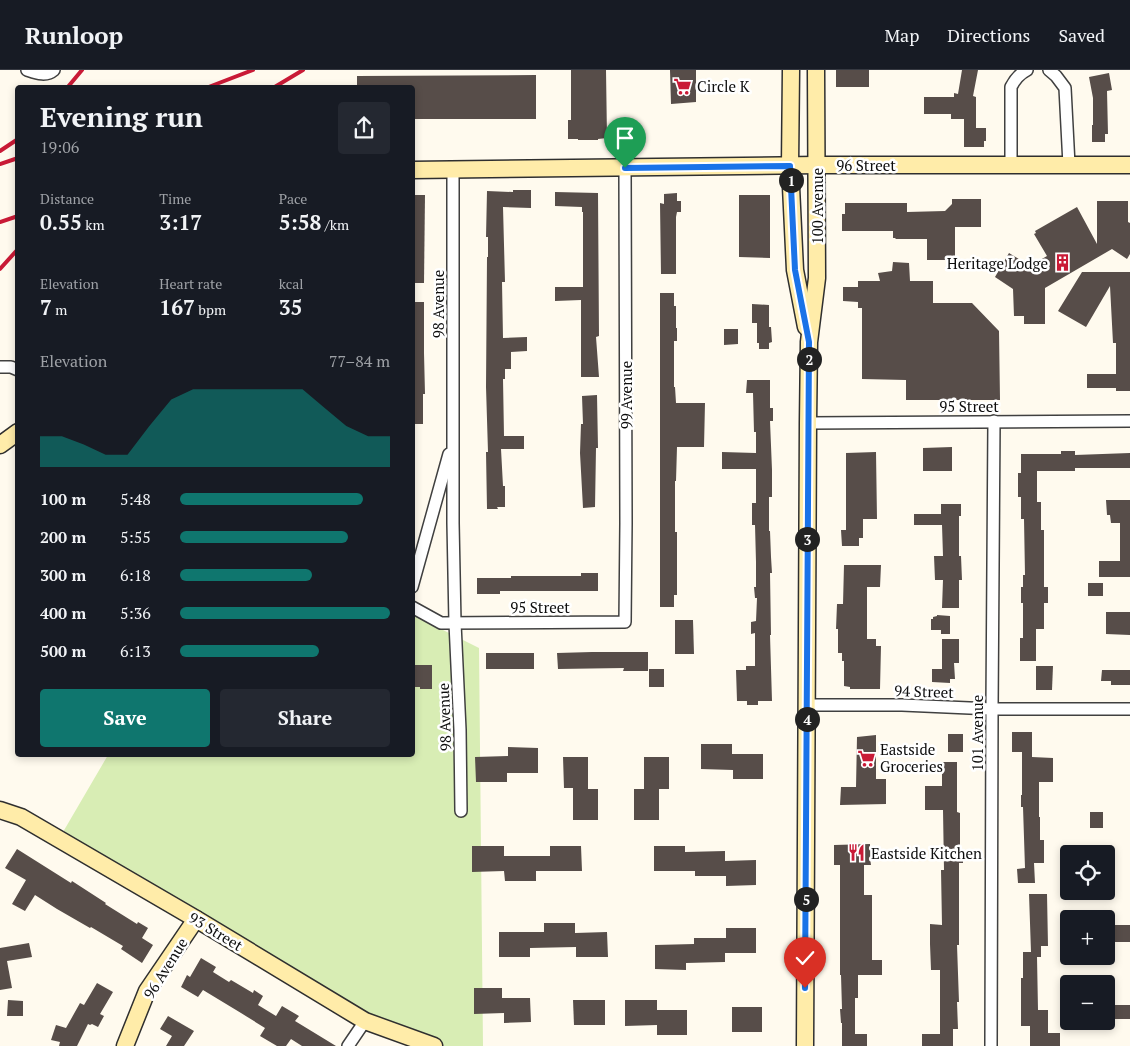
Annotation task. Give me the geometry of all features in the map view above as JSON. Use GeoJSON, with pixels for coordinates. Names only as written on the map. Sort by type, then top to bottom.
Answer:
{"type":"FeatureCollection","features":[{"type":"Feature","properties":{"kind":"street"},"geometry":{"type":"LineString","coordinates":[[27,70],[39,75],[52,73],[54,70]]}},
{"type":"Feature","properties":{"kind":"street"},"geometry":{"type":"LineString","coordinates":[[790,166],[791,70]]}},
{"type":"Feature","properties":{"kind":"street","name":"100 Avenue"},"geometry":{"type":"LineString","coordinates":[[805,1046],[808,422],[809,342],[817,278],[816,70]]}},
{"type":"Feature","properties":{"kind":"street"},"geometry":{"type":"LineString","coordinates":[[1011,165],[1011,87],[1016,78],[1027,70]]}},
{"type":"Feature","properties":{"kind":"street"},"geometry":{"type":"LineString","coordinates":[[1049,70],[1065,88],[1069,165]]}},
{"type":"Feature","properties":{"kind":"street","name":"96 Street"},"geometry":{"type":"LineString","coordinates":[[415,170],[817,165],[1130,165]]}},
{"type":"Feature","properties":{"kind":"street","name":"100 Avenue"},"geometry":{"type":"LineString","coordinates":[[790,166],[795,270],[809,342]]}},
{"type":"Feature","properties":{"kind":"street","name":"99 Avenue"},"geometry":{"type":"LineString","coordinates":[[625,168],[625,622]]}},
{"type":"Feature","properties":{"kind":"street","name":"98 Avenue"},"geometry":{"type":"LineString","coordinates":[[453,169],[453,523],[461,810]]}},
{"type":"Feature","properties":{"kind":"street"},"geometry":{"type":"LineString","coordinates":[[0,367],[15,369]]}},
{"type":"Feature","properties":{"kind":"street","name":"95 Street"},"geometry":{"type":"LineString","coordinates":[[808,422],[1130,420]]}},
{"type":"Feature","properties":{"kind":"street","name":"101 Avenue"},"geometry":{"type":"LineString","coordinates":[[992,1046],[994,421]]}},
{"type":"Feature","properties":{"kind":"street"},"geometry":{"type":"LineString","coordinates":[[0,445],[15,434]]}},
{"type":"Feature","properties":{"kind":"street","name":"98 Avenue"},"geometry":{"type":"LineString","coordinates":[[415,576],[453,438]]}},
{"type":"Feature","properties":{"kind":"street"},"geometry":{"type":"LineString","coordinates":[[415,609],[441,623],[455,622]]}},
{"type":"Feature","properties":{"kind":"street","name":"95 Street"},"geometry":{"type":"LineString","coordinates":[[455,622],[625,622]]}},
{"type":"Feature","properties":{"kind":"street","name":"94 Street"},"geometry":{"type":"LineString","coordinates":[[807,705],[902,705],[992,709],[1130,709]]}},
{"type":"Feature","properties":{"kind":"street","name":"93 Street"},"geometry":{"type":"LineString","coordinates":[[0,810],[21,817],[196,919],[365,1021],[434,1046]]}},
{"type":"Feature","properties":{"kind":"street","name":"96 Avenue"},"geometry":{"type":"LineString","coordinates":[[125,1046],[147,991],[196,919]]}},
{"type":"Feature","properties":{"kind":"street"},"geometry":{"type":"LineString","coordinates":[[348,1046],[365,1021]]}},
{"type":"Feature","properties":{"kind":"green space"},"geometry":{"type":"Polygon","coordinates":[[[415,616],[479,648],[483,1046],[415,1046],[357,1025],[63,832],[107,757],[415,757],[415,616]]]}},
{"type":"Feature","properties":{"kind":"building"},"geometry":{"type":"Polygon","coordinates":[[[571,70],[606,70],[607,138],[598,140],[568,139],[568,120],[571,120],[571,70]]]}},
{"type":"Feature","properties":{"kind":"building","name":"Circle K"},"geometry":{"type":"Polygon","coordinates":[[[670,70],[696,70],[696,102],[671,104],[670,70]]]}},
{"type":"Feature","properties":{"kind":"building"},"geometry":{"type":"Polygon","coordinates":[[[836,70],[869,70],[869,87],[836,87],[836,70]]]}},
{"type":"Feature","properties":{"kind":"building"},"geometry":{"type":"Polygon","coordinates":[[[962,70],[978,70],[973,96],[976,97],[976,128],[986,128],[984,147],[964,147],[964,119],[951,119],[951,114],[924,114],[924,97],[954,97],[954,93],[958,94],[962,70]]]}},
{"type":"Feature","properties":{"kind":"building"},"geometry":{"type":"Polygon","coordinates":[[[1109,73],[1112,90],[1107,91],[1108,134],[1105,134],[1105,142],[1092,142],[1093,98],[1089,77],[1109,73]]]}},
{"type":"Feature","properties":{"kind":"building"},"geometry":{"type":"Polygon","coordinates":[[[536,75],[536,119],[415,119],[415,85],[357,85],[357,76],[536,75]]]}},
{"type":"Feature","properties":{"kind":"building"},"geometry":{"type":"Polygon","coordinates":[[[513,190],[531,190],[531,208],[503,207],[505,282],[502,282],[503,338],[527,337],[527,351],[511,352],[511,369],[505,369],[505,379],[503,379],[504,436],[524,436],[524,449],[501,449],[505,507],[487,509],[487,191],[513,192],[513,190]]]}},
{"type":"Feature","properties":{"kind":"building"},"geometry":{"type":"Polygon","coordinates":[[[555,192],[598,193],[599,336],[596,337],[599,377],[581,377],[581,300],[555,301],[555,287],[583,287],[583,212],[582,207],[555,206],[555,192]]]}},
{"type":"Feature","properties":{"kind":"building"},"geometry":{"type":"Polygon","coordinates":[[[677,193],[677,201],[681,201],[681,212],[677,212],[676,217],[676,274],[661,274],[660,203],[664,204],[664,194],[677,193]]]}},
{"type":"Feature","properties":{"kind":"building"},"geometry":{"type":"Polygon","coordinates":[[[415,195],[425,195],[424,283],[415,283],[415,195]]]}},
{"type":"Feature","properties":{"kind":"building"},"geometry":{"type":"Polygon","coordinates":[[[739,195],[770,195],[770,258],[739,257],[739,195]]]}},
{"type":"Feature","properties":{"kind":"building"},"geometry":{"type":"Polygon","coordinates":[[[952,199],[981,199],[981,227],[955,227],[955,260],[927,260],[927,239],[895,239],[893,238],[893,231],[842,231],[842,214],[845,214],[845,203],[907,203],[907,212],[945,211],[952,204],[952,199]]]}},
{"type":"Feature","properties":{"kind":"building","name":"Heritage Lodge"},"geometry":{"type":"Polygon","coordinates":[[[1097,201],[1128,201],[1130,254],[1127,259],[1112,249],[1045,288],[1045,324],[1024,324],[1024,316],[1014,316],[1013,289],[995,277],[1009,253],[1030,266],[1047,256],[1034,234],[1036,233],[1035,231],[1077,207],[1097,244],[1097,201]]]}},
{"type":"Feature","properties":{"kind":"building"},"geometry":{"type":"Polygon","coordinates":[[[893,262],[909,263],[910,281],[933,281],[933,303],[972,303],[999,331],[1000,400],[906,400],[906,380],[862,379],[862,308],[858,308],[858,302],[843,301],[843,287],[858,287],[858,281],[880,281],[878,273],[892,271],[893,262]]]}},
{"type":"Feature","properties":{"kind":"building"},"geometry":{"type":"Polygon","coordinates":[[[1082,272],[1130,272],[1130,391],[1116,391],[1116,388],[1087,388],[1087,374],[1116,374],[1116,343],[1113,343],[1110,286],[1086,327],[1058,311],[1082,272]]]}},
{"type":"Feature","properties":{"kind":"building"},"geometry":{"type":"Polygon","coordinates":[[[660,293],[674,293],[674,306],[676,306],[677,341],[674,341],[674,387],[676,403],[705,403],[704,447],[677,447],[675,532],[677,532],[677,595],[674,595],[674,607],[660,607],[660,293]]]}},
{"type":"Feature","properties":{"kind":"building"},"geometry":{"type":"Polygon","coordinates":[[[415,302],[424,302],[425,394],[423,394],[423,424],[415,424],[415,302]]]}},
{"type":"Feature","properties":{"kind":"building"},"geometry":{"type":"Polygon","coordinates":[[[752,304],[769,305],[769,327],[771,327],[772,342],[769,343],[769,349],[759,349],[759,343],[757,343],[757,323],[752,323],[752,304]]]}},
{"type":"Feature","properties":{"kind":"building"},"geometry":{"type":"Polygon","coordinates":[[[724,329],[738,329],[738,344],[724,345],[724,329]]]}},
{"type":"Feature","properties":{"kind":"building"},"geometry":{"type":"Polygon","coordinates":[[[747,380],[770,380],[770,408],[773,408],[773,421],[770,421],[772,497],[769,497],[772,573],[770,573],[770,635],[772,701],[758,701],[758,705],[747,705],[747,701],[737,701],[736,670],[746,670],[746,666],[755,666],[755,633],[751,634],[751,622],[756,621],[757,598],[755,598],[754,587],[756,587],[755,525],[752,525],[752,503],[756,503],[756,469],[722,469],[722,452],[756,453],[753,393],[746,393],[747,380]]]}},
{"type":"Feature","properties":{"kind":"building"},"geometry":{"type":"Polygon","coordinates":[[[597,395],[598,448],[596,448],[595,507],[583,508],[580,453],[581,424],[583,424],[582,396],[597,395]]]}},
{"type":"Feature","properties":{"kind":"building"},"geometry":{"type":"Polygon","coordinates":[[[952,447],[952,471],[923,471],[923,448],[952,447]]]}},
{"type":"Feature","properties":{"kind":"building"},"geometry":{"type":"Polygon","coordinates":[[[1061,451],[1075,451],[1075,455],[1130,453],[1130,468],[1075,468],[1075,471],[1037,471],[1037,502],[1041,502],[1041,530],[1044,530],[1044,587],[1048,587],[1048,603],[1044,603],[1044,629],[1036,629],[1036,661],[1020,661],[1020,638],[1023,638],[1021,587],[1023,587],[1023,575],[1025,575],[1024,519],[1021,519],[1021,497],[1018,497],[1018,473],[1021,473],[1021,454],[1061,454],[1061,451]]]}},
{"type":"Feature","properties":{"kind":"building"},"geometry":{"type":"Polygon","coordinates":[[[876,452],[877,519],[863,519],[863,538],[859,538],[859,546],[842,546],[841,530],[846,530],[846,453],[876,452]]]}},
{"type":"Feature","properties":{"kind":"building"},"geometry":{"type":"Polygon","coordinates":[[[1106,500],[1130,500],[1130,577],[1099,577],[1099,561],[1120,561],[1120,523],[1111,523],[1110,515],[1107,515],[1106,500]]]}},
{"type":"Feature","properties":{"kind":"building"},"geometry":{"type":"Polygon","coordinates":[[[941,504],[961,504],[961,516],[959,516],[959,556],[961,556],[962,580],[959,580],[959,608],[942,608],[943,580],[935,580],[934,556],[943,556],[942,525],[914,525],[914,514],[941,514],[941,504]]]}},
{"type":"Feature","properties":{"kind":"building"},"geometry":{"type":"Polygon","coordinates":[[[844,565],[881,565],[880,587],[867,587],[867,639],[876,639],[876,646],[881,646],[880,689],[850,689],[850,687],[844,686],[844,661],[842,661],[842,653],[838,653],[838,629],[836,629],[837,604],[843,604],[844,565]]]}},
{"type":"Feature","properties":{"kind":"building"},"geometry":{"type":"Polygon","coordinates":[[[581,573],[598,573],[598,591],[500,591],[500,594],[477,594],[477,578],[581,576],[581,573]]]}},
{"type":"Feature","properties":{"kind":"building"},"geometry":{"type":"Polygon","coordinates":[[[1088,583],[1103,583],[1103,596],[1088,596],[1088,583]]]}},
{"type":"Feature","properties":{"kind":"building"},"geometry":{"type":"Polygon","coordinates":[[[1106,612],[1130,612],[1130,635],[1106,634],[1106,612]]]}},
{"type":"Feature","properties":{"kind":"building"},"geometry":{"type":"Polygon","coordinates":[[[937,615],[950,616],[950,634],[941,634],[941,630],[931,630],[931,619],[937,615]]]}},
{"type":"Feature","properties":{"kind":"building"},"geometry":{"type":"Polygon","coordinates":[[[675,620],[693,620],[694,654],[675,654],[675,620]]]}},
{"type":"Feature","properties":{"kind":"building"},"geometry":{"type":"Polygon","coordinates":[[[942,639],[959,639],[959,663],[954,663],[955,679],[950,679],[950,683],[932,682],[932,669],[942,669],[942,639]]]}},
{"type":"Feature","properties":{"kind":"building"},"geometry":{"type":"Polygon","coordinates":[[[648,652],[648,671],[623,671],[624,668],[558,669],[557,653],[648,652]]]}},
{"type":"Feature","properties":{"kind":"building"},"geometry":{"type":"Polygon","coordinates":[[[486,653],[534,653],[534,669],[486,669],[486,653]]]}},
{"type":"Feature","properties":{"kind":"building"},"geometry":{"type":"Polygon","coordinates":[[[415,665],[432,665],[432,689],[415,687],[415,665]]]}},
{"type":"Feature","properties":{"kind":"building"},"geometry":{"type":"Polygon","coordinates":[[[1036,666],[1053,666],[1052,690],[1036,690],[1036,666]]]}},
{"type":"Feature","properties":{"kind":"building"},"geometry":{"type":"Polygon","coordinates":[[[649,669],[664,669],[664,687],[649,687],[649,669]]]}},
{"type":"Feature","properties":{"kind":"building"},"geometry":{"type":"Polygon","coordinates":[[[1102,670],[1130,670],[1130,685],[1111,685],[1111,681],[1101,681],[1102,670]]]}},
{"type":"Feature","properties":{"kind":"building"},"geometry":{"type":"Polygon","coordinates":[[[1012,732],[1032,732],[1032,757],[1053,758],[1053,782],[1039,782],[1040,840],[1044,840],[1044,863],[1034,863],[1035,883],[1018,883],[1017,869],[1025,868],[1023,807],[1021,807],[1022,752],[1012,752],[1012,732]]]}},
{"type":"Feature","properties":{"kind":"building"},"geometry":{"type":"Polygon","coordinates":[[[948,734],[963,734],[963,752],[948,752],[948,734]]]}},
{"type":"Feature","properties":{"kind":"building","name":"Eastside Groceries"},"geometry":{"type":"Polygon","coordinates":[[[876,735],[876,779],[886,779],[886,804],[840,805],[841,787],[856,787],[857,737],[876,735]]]}},
{"type":"Feature","properties":{"kind":"building"},"geometry":{"type":"Polygon","coordinates":[[[701,744],[732,744],[732,754],[763,754],[763,779],[733,779],[733,770],[701,769],[701,744]]]}},
{"type":"Feature","properties":{"kind":"building"},"geometry":{"type":"Polygon","coordinates":[[[508,747],[538,748],[538,773],[507,773],[507,782],[476,782],[475,757],[508,756],[508,747]]]}},
{"type":"Feature","properties":{"kind":"building"},"geometry":{"type":"Polygon","coordinates":[[[563,757],[588,757],[588,789],[598,789],[598,820],[573,820],[573,788],[564,788],[563,757]]]}},
{"type":"Feature","properties":{"kind":"building"},"geometry":{"type":"Polygon","coordinates":[[[644,757],[669,757],[669,789],[659,789],[659,820],[634,820],[634,789],[644,789],[644,757]]]}},
{"type":"Feature","properties":{"kind":"building"},"geometry":{"type":"Polygon","coordinates":[[[942,762],[957,762],[957,812],[960,813],[960,852],[963,852],[963,863],[959,863],[959,945],[957,945],[958,1029],[953,1029],[953,1046],[922,1046],[922,1034],[940,1034],[940,970],[931,970],[930,924],[942,925],[941,870],[944,870],[943,810],[925,810],[925,786],[942,786],[942,762]]]}},
{"type":"Feature","properties":{"kind":"building"},"geometry":{"type":"Polygon","coordinates":[[[1090,812],[1103,812],[1103,828],[1090,828],[1090,812]]]}},
{"type":"Feature","properties":{"kind":"building"},"geometry":{"type":"Polygon","coordinates":[[[870,844],[870,849],[880,848],[880,858],[870,858],[871,865],[864,865],[864,895],[872,895],[872,960],[882,960],[882,975],[858,975],[858,998],[855,998],[855,1034],[867,1034],[867,1046],[842,1046],[840,1009],[842,1009],[840,975],[840,865],[834,865],[834,845],[870,844]]]}},
{"type":"Feature","properties":{"kind":"building"},"geometry":{"type":"Polygon","coordinates":[[[472,846],[504,846],[504,856],[550,856],[550,846],[581,846],[582,871],[536,871],[536,881],[505,881],[504,871],[472,872],[472,846]]]}},
{"type":"Feature","properties":{"kind":"building"},"geometry":{"type":"Polygon","coordinates":[[[654,846],[685,846],[685,852],[725,851],[725,861],[756,860],[756,885],[726,886],[726,876],[695,876],[695,871],[654,871],[654,846]]]}},
{"type":"Feature","properties":{"kind":"building"},"geometry":{"type":"Polygon","coordinates":[[[17,849],[71,883],[72,881],[137,924],[138,922],[148,928],[142,938],[153,945],[142,963],[121,949],[123,946],[35,895],[25,911],[12,904],[26,880],[5,868],[17,849]]]}},
{"type":"Feature","properties":{"kind":"building"},"geometry":{"type":"Polygon","coordinates":[[[1029,894],[1047,894],[1048,946],[1041,946],[1041,957],[1037,957],[1038,1010],[1048,1010],[1048,1033],[1060,1033],[1060,1046],[1030,1046],[1030,1026],[1021,1026],[1023,952],[1031,952],[1029,894]]]}},
{"type":"Feature","properties":{"kind":"building"},"geometry":{"type":"Polygon","coordinates":[[[544,923],[575,923],[575,933],[607,932],[608,957],[576,957],[576,947],[530,948],[530,957],[499,957],[499,932],[544,932],[544,923]]]}},
{"type":"Feature","properties":{"kind":"building"},"geometry":{"type":"Polygon","coordinates":[[[1115,925],[1130,925],[1130,942],[1115,942],[1115,925]]]}},
{"type":"Feature","properties":{"kind":"building"},"geometry":{"type":"Polygon","coordinates":[[[726,928],[756,928],[756,953],[725,953],[725,962],[686,963],[686,970],[655,969],[655,945],[694,944],[694,938],[726,938],[726,928]]]}},
{"type":"Feature","properties":{"kind":"building"},"geometry":{"type":"Polygon","coordinates":[[[29,943],[32,957],[7,961],[12,988],[0,990],[0,948],[29,943]]]}},
{"type":"Feature","properties":{"kind":"building"},"geometry":{"type":"Polygon","coordinates":[[[201,958],[216,967],[213,972],[229,982],[231,980],[253,993],[254,990],[263,996],[258,1005],[276,1016],[282,1006],[299,1016],[295,1021],[336,1046],[302,1046],[291,1039],[286,1046],[277,1046],[260,1036],[265,1028],[241,1013],[203,990],[198,997],[181,987],[187,975],[190,977],[201,958]]]}},
{"type":"Feature","properties":{"kind":"building"},"geometry":{"type":"Polygon","coordinates":[[[97,983],[113,992],[100,1014],[104,1016],[98,1027],[88,1024],[77,1046],[59,1046],[60,1042],[51,1040],[56,1025],[66,1028],[80,1003],[84,1005],[97,983]]]}},
{"type":"Feature","properties":{"kind":"building"},"geometry":{"type":"Polygon","coordinates":[[[474,988],[502,988],[502,998],[530,998],[531,1022],[504,1023],[504,1013],[474,1014],[474,988]]]}},
{"type":"Feature","properties":{"kind":"building"},"geometry":{"type":"Polygon","coordinates":[[[8,1000],[23,1001],[23,1016],[7,1016],[8,1000]]]}},
{"type":"Feature","properties":{"kind":"building"},"geometry":{"type":"Polygon","coordinates":[[[573,1000],[605,1000],[605,1025],[574,1025],[573,1000]]]}},
{"type":"Feature","properties":{"kind":"building"},"geometry":{"type":"Polygon","coordinates":[[[625,1000],[657,1000],[657,1010],[687,1010],[687,1035],[657,1035],[657,1025],[625,1026],[625,1000]]]}},
{"type":"Feature","properties":{"kind":"building"},"geometry":{"type":"Polygon","coordinates":[[[1115,1005],[1130,1005],[1130,1019],[1115,1019],[1115,1005]]]}},
{"type":"Feature","properties":{"kind":"building"},"geometry":{"type":"Polygon","coordinates":[[[732,1007],[762,1007],[762,1032],[732,1032],[732,1007]]]}},
{"type":"Feature","properties":{"kind":"building"},"geometry":{"type":"Polygon","coordinates":[[[168,1016],[194,1031],[184,1046],[166,1046],[172,1036],[160,1029],[168,1016]]]}},
{"type":"Feature","properties":{"kind":"railway"},"geometry":{"type":"LineString","coordinates":[[70,85],[82,70]]}},
{"type":"Feature","properties":{"kind":"railway"},"geometry":{"type":"LineString","coordinates":[[214,85],[253,70]]}},
{"type":"Feature","properties":{"kind":"railway"},"geometry":{"type":"LineString","coordinates":[[278,85],[303,70]]}},
{"type":"Feature","properties":{"kind":"railway"},"geometry":{"type":"LineString","coordinates":[[0,151],[15,141]]}},
{"type":"Feature","properties":{"kind":"railway"},"geometry":{"type":"LineString","coordinates":[[0,164],[15,159]]}},
{"type":"Feature","properties":{"kind":"railway"},"geometry":{"type":"LineString","coordinates":[[0,222],[15,217]]}},
{"type":"Feature","properties":{"kind":"railway"},"geometry":{"type":"LineString","coordinates":[[0,269],[15,252]]}},
{"type":"Feature","properties":{"kind":"place","name":"Circle K"},"geometry":{"type":"Point","coordinates":[683,86]}},
{"type":"Feature","properties":{"kind":"place","name":"Heritage Lodge"},"geometry":{"type":"Point","coordinates":[1062,263]}},
{"type":"Feature","properties":{"kind":"place","name":"Eastside Groceries"},"geometry":{"type":"Point","coordinates":[866,758]}},
{"type":"Feature","properties":{"kind":"place","name":"Eastside Kitchen"},"geometry":{"type":"Point","coordinates":[857,853]}},
{"type":"Feature","properties":{"kind":"route"},"geometry":{"type":"LineString","coordinates":[[625,168],[790,166],[795,270],[809,342],[805,988]]}}]}
